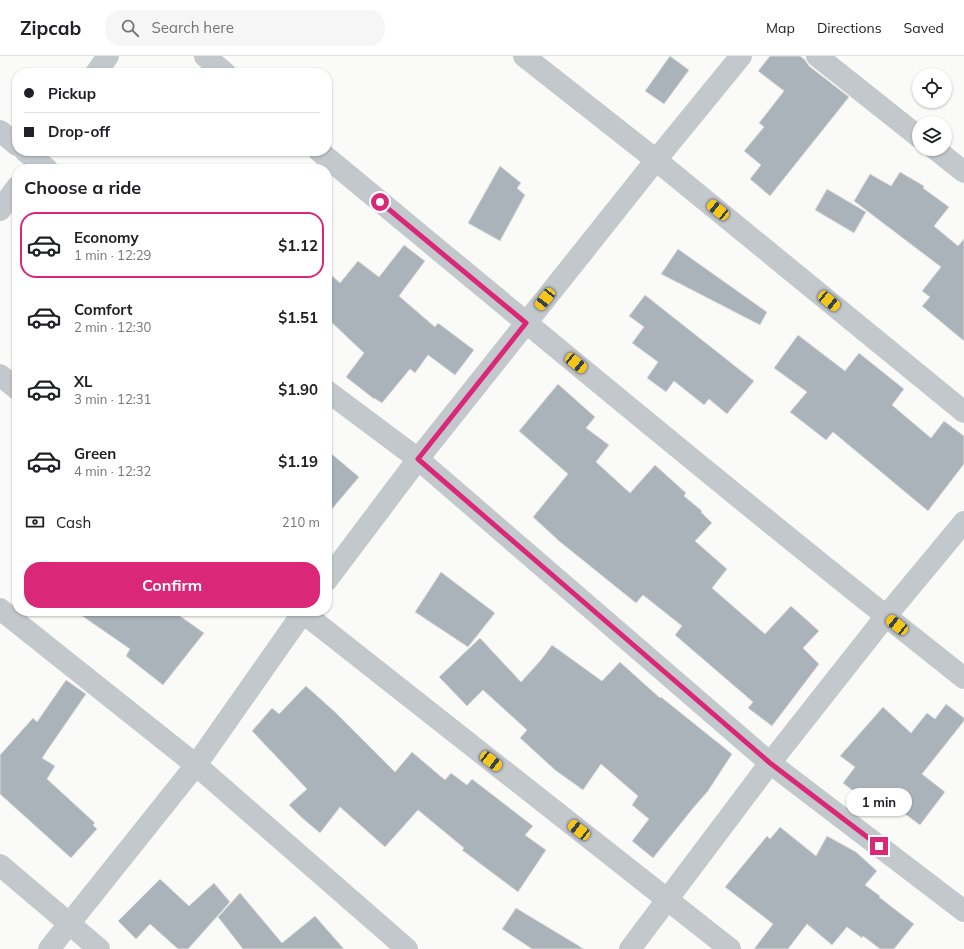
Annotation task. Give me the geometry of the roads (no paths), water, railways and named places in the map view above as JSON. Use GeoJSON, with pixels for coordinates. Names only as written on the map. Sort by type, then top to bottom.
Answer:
{"type":"FeatureCollection","features":[{"type":"Feature","properties":{"kind":"street"},"geometry":{"type":"LineString","coordinates":[[100,68],[108,56]]}},
{"type":"Feature","properties":{"kind":"street"},"geometry":{"type":"LineString","coordinates":[[205,56],[219,68]]}},
{"type":"Feature","properties":{"kind":"street"},"geometry":{"type":"LineString","coordinates":[[524,56],[656,160],[964,412]]}},
{"type":"Feature","properties":{"kind":"street"},"geometry":{"type":"LineString","coordinates":[[332,573],[418,459],[656,160],[742,56]]}},
{"type":"Feature","properties":{"kind":"street"},"geometry":{"type":"LineString","coordinates":[[818,56],[912,131]]}},
{"type":"Feature","properties":{"kind":"street"},"geometry":{"type":"LineString","coordinates":[[0,131],[12,140]]}},
{"type":"Feature","properties":{"kind":"street"},"geometry":{"type":"LineString","coordinates":[[325,156],[526,323],[964,678]]}},
{"type":"Feature","properties":{"kind":"street"},"geometry":{"type":"LineString","coordinates":[[944,156],[964,172]]}},
{"type":"Feature","properties":{"kind":"street"},"geometry":{"type":"LineString","coordinates":[[0,210],[12,194]]}},
{"type":"Feature","properties":{"kind":"street"},"geometry":{"type":"LineString","coordinates":[[0,375],[12,385]]}},
{"type":"Feature","properties":{"kind":"street"},"geometry":{"type":"LineString","coordinates":[[332,395],[418,459],[770,763],[964,911]]}},
{"type":"Feature","properties":{"kind":"street"},"geometry":{"type":"LineString","coordinates":[[630,949],[770,763],[886,616],[964,522]]}},
{"type":"Feature","properties":{"kind":"street"},"geometry":{"type":"LineString","coordinates":[[0,609],[196,765],[407,949]]}},
{"type":"Feature","properties":{"kind":"street"},"geometry":{"type":"LineString","coordinates":[[49,949],[196,765],[300,616]]}},
{"type":"Feature","properties":{"kind":"street"},"geometry":{"type":"LineString","coordinates":[[309,616],[730,949]]}},
{"type":"Feature","properties":{"kind":"street"},"geometry":{"type":"LineString","coordinates":[[0,865],[99,949]]}}]}
